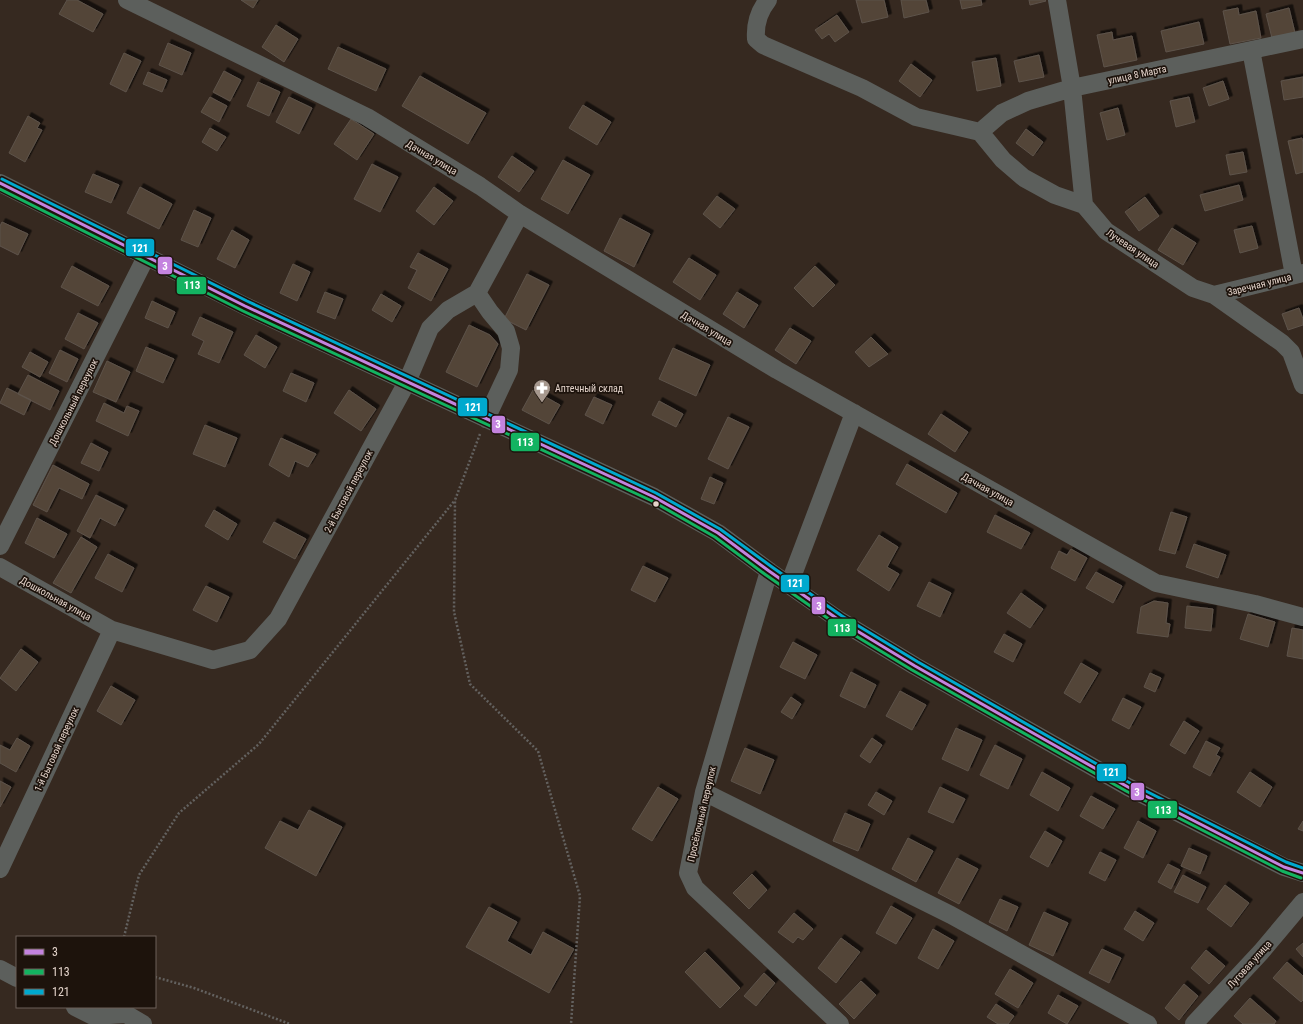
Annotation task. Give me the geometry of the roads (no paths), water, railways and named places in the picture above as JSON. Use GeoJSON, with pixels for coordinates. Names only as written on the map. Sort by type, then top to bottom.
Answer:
{"type":"FeatureCollection","features":[{"type":"Feature","properties":{"kind":"street","name":"Дачная улица"},"geometry":{"type":"LineString","coordinates":[[127,0],[367,117],[480,186],[520,214],[777,370],[1156,583],[1255,604],[1303,617]]}},
{"type":"Feature","properties":{"kind":"street"},"geometry":{"type":"LineString","coordinates":[[768,0],[762,7],[755,30],[756,39],[763,45],[862,88],[916,117],[980,132],[1003,160],[1024,178],[1055,195],[1084,205],[1072,88],[1057,0]]}},
{"type":"Feature","properties":{"kind":"street","name":"улица 8 Марта"},"geometry":{"type":"LineString","coordinates":[[980,132],[1002,113],[1022,104],[1072,88],[1303,39]]}},
{"type":"Feature","properties":{"kind":"street"},"geometry":{"type":"LineString","coordinates":[[1251,50],[1298,274]]}},
{"type":"Feature","properties":{"kind":"street"},"geometry":{"type":"LineString","coordinates":[[0,183],[245,306],[654,497],[718,533],[839,620],[915,666],[1128,787],[1284,867],[1303,873]]}},
{"type":"Feature","properties":{"kind":"street","name":"Лучевая улица"},"geometry":{"type":"LineString","coordinates":[[1084,205],[1106,231],[1193,288],[1214,295],[1282,343],[1291,352],[1303,385]]}},
{"type":"Feature","properties":{"kind":"street"},"geometry":{"type":"LineString","coordinates":[[486,419],[509,370],[511,348],[506,331],[477,293],[520,214]]}},
{"type":"Feature","properties":{"kind":"street","name":"Дошкольный переулок"},"geometry":{"type":"LineString","coordinates":[[0,546],[146,257]]}},
{"type":"Feature","properties":{"kind":"street","name":"Заречная улица"},"geometry":{"type":"LineString","coordinates":[[1214,295],[1298,274]]}},
{"type":"Feature","properties":{"kind":"street","name":"2-й Бытовой переулок"},"geometry":{"type":"LineString","coordinates":[[112,630],[213,660],[250,650],[278,619],[407,382],[430,328],[448,310],[477,293]]}},
{"type":"Feature","properties":{"kind":"street"},"geometry":{"type":"LineString","coordinates":[[789,585],[854,413]]}},
{"type":"Feature","properties":{"kind":"street","name":"Дошкольная улица"},"geometry":{"type":"LineString","coordinates":[[0,567],[112,630]]}},
{"type":"Feature","properties":{"kind":"street","name":"Просёлочный переулок"},"geometry":{"type":"LineString","coordinates":[[769,571],[704,792],[688,873],[694,888],[840,1024]]}},
{"type":"Feature","properties":{"kind":"street","name":"1-й Бытовой переулок"},"geometry":{"type":"LineString","coordinates":[[0,869],[112,630]]}},
{"type":"Feature","properties":{"kind":"street"},"geometry":{"type":"LineString","coordinates":[[704,792],[951,915],[1148,1024]]}},
{"type":"Feature","properties":{"kind":"street","name":"Луговая улица"},"geometry":{"type":"LineString","coordinates":[[1194,1024],[1261,952],[1303,902]]}},
{"type":"Feature","properties":{"kind":"street"},"geometry":{"type":"LineString","coordinates":[[0,969],[16,977]]}},
{"type":"Feature","properties":{"kind":"street"},"geometry":{"type":"LineString","coordinates":[[76,1008],[91,1020],[126,1014],[143,1024]]}},
{"type":"Feature","properties":{"kind":"place","name":"Аптечный склад"},"geometry":{"type":"Point","coordinates":[542,403]}}]}
